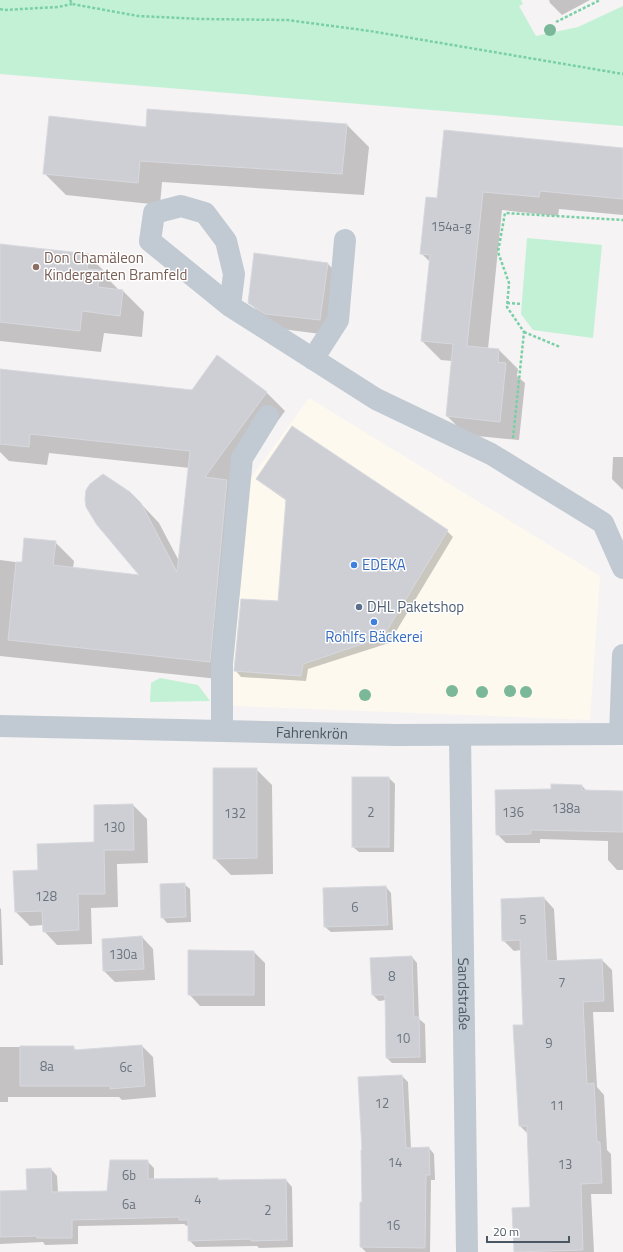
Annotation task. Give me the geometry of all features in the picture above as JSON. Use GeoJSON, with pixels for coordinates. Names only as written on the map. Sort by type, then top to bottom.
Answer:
{"type":"FeatureCollection","features":[{"type":"Feature","properties":{"kind":"street"},"geometry":{"type":"LineString","coordinates":[[230,306],[234,274],[226,240],[205,213],[181,206],[154,213],[150,240],[230,306],[376,399],[491,454],[603,523],[623,568]]}},
{"type":"Feature","properties":{"kind":"street"},"geometry":{"type":"LineString","coordinates":[[313,359],[338,320],[345,240]]}},
{"type":"Feature","properties":{"kind":"street"},"geometry":{"type":"LineString","coordinates":[[222,731],[222,664],[242,458],[268,416]]}},
{"type":"Feature","properties":{"kind":"street"},"geometry":{"type":"LineString","coordinates":[[622,734],[623,654]]}},
{"type":"Feature","properties":{"kind":"street","name":"Fahrenkrön"},"geometry":{"type":"LineString","coordinates":[[0,726],[460,735],[622,734]]}},
{"type":"Feature","properties":{"kind":"street","name":"Sandstraße"},"geometry":{"type":"LineString","coordinates":[[460,735],[467,1252]]}},
{"type":"Feature","properties":{"kind":"path"},"geometry":{"type":"LineString","coordinates":[[70,0],[72,4]]}},
{"type":"Feature","properties":{"kind":"path"},"geometry":{"type":"LineString","coordinates":[[556,22],[600,0]]}},
{"type":"Feature","properties":{"kind":"path"},"geometry":{"type":"LineString","coordinates":[[0,10],[58,7],[72,4],[138,16],[200,19],[287,20],[370,31],[623,74]]}},
{"type":"Feature","properties":{"kind":"path"},"geometry":{"type":"LineString","coordinates":[[560,347],[524,332],[507,307],[509,283],[498,252],[505,213],[623,220]]}},
{"type":"Feature","properties":{"kind":"path"},"geometry":{"type":"LineString","coordinates":[[507,302],[522,304]]}},
{"type":"Feature","properties":{"kind":"path"},"geometry":{"type":"LineString","coordinates":[[510,466],[524,332]]}},
{"type":"Feature","properties":{"kind":"shaded area"},"geometry":{"type":"Polygon","coordinates":[[[309,398],[600,576],[590,720],[213,705],[235,500],[309,398]]]}},
{"type":"Feature","properties":{"kind":"green space"},"geometry":{"type":"Polygon","coordinates":[[[0,0],[521,0],[523,4],[519,6],[536,36],[578,27],[623,6],[623,126],[0,74],[0,0]]]}},
{"type":"Feature","properties":{"kind":"green space"},"geometry":{"type":"Polygon","coordinates":[[[527,238],[602,245],[593,338],[533,330],[521,314],[527,238]]]}},
{"type":"Feature","properties":{"kind":"green space"},"geometry":{"type":"Polygon","coordinates":[[[160,678],[198,685],[210,701],[150,702],[151,683],[160,678]]]}},
{"type":"Feature","properties":{"kind":"building"},"geometry":{"type":"Polygon","coordinates":[[[147,109],[347,124],[342,174],[140,161],[138,183],[43,174],[49,116],[146,127],[147,109]]]}},
{"type":"Feature","properties":{"kind":"building"},"geometry":{"type":"Polygon","coordinates":[[[444,130],[623,148],[623,199],[540,191],[539,197],[483,192],[467,346],[499,349],[498,362],[506,363],[500,422],[446,416],[453,344],[421,341],[430,255],[420,254],[426,197],[437,198],[444,130]]]}},
{"type":"Feature","properties":{"kind":"building"},"geometry":{"type":"Polygon","coordinates":[[[0,244],[89,254],[87,269],[100,270],[98,287],[123,290],[120,316],[82,311],[80,331],[0,322],[0,244]]]}},
{"type":"Feature","properties":{"kind":"building"},"geometry":{"type":"Polygon","coordinates":[[[254,253],[328,263],[320,320],[265,314],[248,303],[254,253]]]}},
{"type":"Feature","properties":{"kind":"building"},"geometry":{"type":"Polygon","coordinates":[[[217,355],[267,392],[205,477],[227,480],[210,662],[8,640],[16,562],[22,562],[24,538],[56,541],[53,565],[139,575],[97,525],[86,507],[86,490],[90,484],[103,474],[130,492],[141,503],[177,572],[190,451],[30,434],[29,447],[0,444],[0,369],[192,390],[217,355]]]}},
{"type":"Feature","properties":{"kind":"building","name":"EDEKA"},"geometry":{"type":"Polygon","coordinates":[[[292,426],[448,530],[383,637],[303,664],[301,676],[234,671],[241,599],[278,601],[286,499],[256,479],[292,426]]]}},
{"type":"Feature","properties":{"kind":"building"},"geometry":{"type":"Polygon","coordinates":[[[213,768],[257,768],[257,858],[213,859],[213,768]]]}},
{"type":"Feature","properties":{"kind":"building"},"geometry":{"type":"Polygon","coordinates":[[[352,777],[389,777],[389,847],[352,847],[352,777]]]}},
{"type":"Feature","properties":{"kind":"building"},"geometry":{"type":"Polygon","coordinates":[[[551,784],[582,785],[582,790],[623,791],[623,832],[531,830],[531,834],[496,835],[495,790],[551,789],[551,784]]]}},
{"type":"Feature","properties":{"kind":"building"},"geometry":{"type":"Polygon","coordinates":[[[133,804],[134,850],[104,850],[105,894],[78,894],[79,930],[43,932],[42,911],[15,912],[13,871],[38,870],[37,844],[94,842],[94,805],[133,804]]]}},
{"type":"Feature","properties":{"kind":"building"},"geometry":{"type":"Polygon","coordinates":[[[185,883],[186,917],[161,918],[160,884],[185,883]]]}},
{"type":"Feature","properties":{"kind":"building"},"geometry":{"type":"Polygon","coordinates":[[[386,886],[388,925],[324,927],[323,888],[386,886]]]}},
{"type":"Feature","properties":{"kind":"building"},"geometry":{"type":"Polygon","coordinates":[[[544,897],[547,961],[602,959],[604,1001],[583,1002],[587,1084],[594,1083],[597,1142],[600,1142],[602,1183],[581,1184],[583,1250],[514,1252],[512,1208],[530,1207],[527,1126],[519,1126],[513,1025],[523,1025],[520,940],[502,941],[501,899],[544,897]]]}},
{"type":"Feature","properties":{"kind":"building"},"geometry":{"type":"Polygon","coordinates":[[[142,936],[144,969],[103,971],[102,939],[142,936]]]}},
{"type":"Feature","properties":{"kind":"building"},"geometry":{"type":"Polygon","coordinates":[[[188,950],[254,951],[254,995],[188,995],[188,950]]]}},
{"type":"Feature","properties":{"kind":"building"},"geometry":{"type":"Polygon","coordinates":[[[412,956],[414,1017],[419,1017],[420,1057],[386,1058],[385,995],[372,995],[370,958],[412,956]]]}},
{"type":"Feature","properties":{"kind":"building"},"geometry":{"type":"Polygon","coordinates":[[[142,1045],[145,1086],[110,1089],[110,1086],[20,1086],[20,1046],[74,1046],[74,1050],[142,1045]]]}},
{"type":"Feature","properties":{"kind":"building"},"geometry":{"type":"Polygon","coordinates":[[[402,1075],[406,1148],[429,1147],[430,1175],[426,1175],[425,1248],[360,1247],[362,1150],[358,1077],[402,1075]]]}},
{"type":"Feature","properties":{"kind":"building"},"geometry":{"type":"Polygon","coordinates":[[[110,1160],[148,1160],[148,1179],[286,1179],[287,1240],[251,1241],[251,1239],[188,1241],[188,1220],[179,1220],[179,1217],[72,1220],[72,1238],[37,1238],[37,1236],[0,1237],[0,1191],[27,1190],[26,1169],[51,1168],[52,1192],[107,1191],[110,1160]]]}},
{"type":"Feature","properties":{"kind":"place","name":"Don Chamäleon Kindergarten Bramfeld"},"geometry":{"type":"Point","coordinates":[36,267]}},
{"type":"Feature","properties":{"kind":"place","name":"EDEKA"},"geometry":{"type":"Point","coordinates":[354,565]}},
{"type":"Feature","properties":{"kind":"place","name":"DHL Paketshop"},"geometry":{"type":"Point","coordinates":[359,607]}},
{"type":"Feature","properties":{"kind":"place","name":"Rohlfs Bäckerei"},"geometry":{"type":"Point","coordinates":[374,622]}}]}
